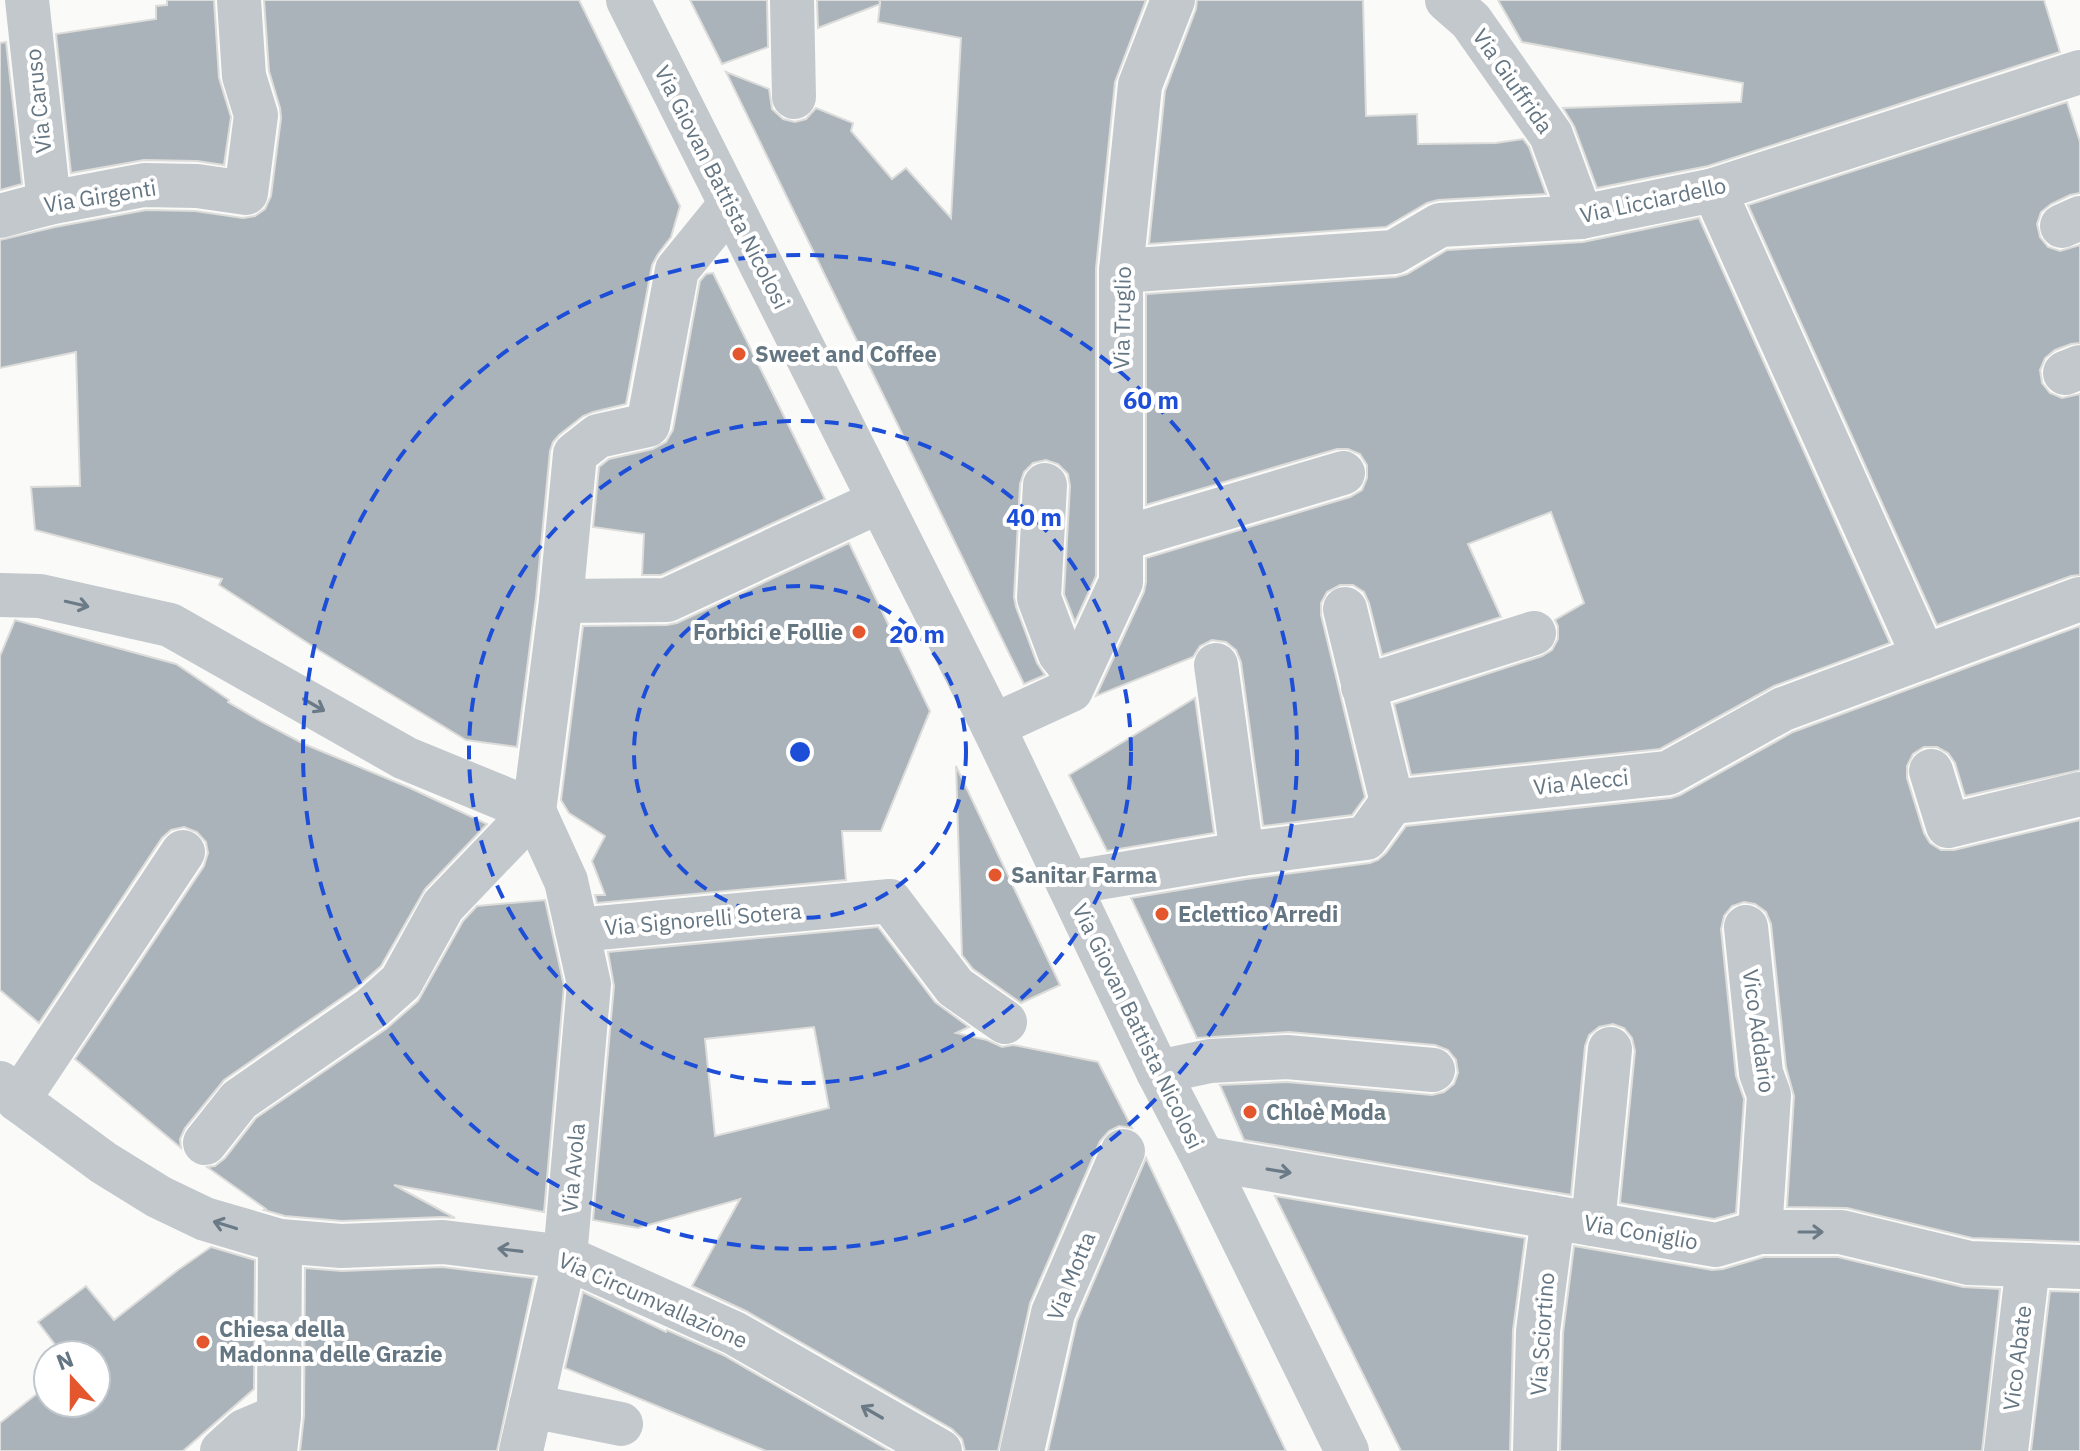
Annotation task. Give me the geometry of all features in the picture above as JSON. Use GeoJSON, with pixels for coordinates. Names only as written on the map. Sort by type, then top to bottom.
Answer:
{"type":"FeatureCollection","features":[{"type":"Feature","properties":{"kind":"street","name":"Via Caruso"},"geometry":{"type":"LineString","coordinates":[[27,0],[16,51],[49,203]]}},
{"type":"Feature","properties":{"kind":"street","name":"Via Girgenti"},"geometry":{"type":"LineString","coordinates":[[0,216],[144,185],[197,186],[246,193],[256,115],[244,76],[239,0]]}},
{"type":"Feature","properties":{"kind":"street","name":"Via Giovan Battista Nicolosi"},"geometry":{"type":"LineString","coordinates":[[628,0],[993,726],[1158,1072],[1347,1451]]}},
{"type":"Feature","properties":{"kind":"street"},"geometry":{"type":"LineString","coordinates":[[792,0],[794,97]]}},
{"type":"Feature","properties":{"kind":"street","name":"Via Truglio"},"geometry":{"type":"LineString","coordinates":[[993,726],[1071,690],[1121,582],[1121,271],[1140,85],[1173,0]]}},
{"type":"Feature","properties":{"kind":"street","name":"Via Giuffrida"},"geometry":{"type":"LineString","coordinates":[[1447,0],[1471,21],[1551,135],[1581,217]]}},
{"type":"Feature","properties":{"kind":"street","name":"Via Licciardello"},"geometry":{"type":"LineString","coordinates":[[1121,271],[1394,252],[1440,225],[1581,217],[1714,190],[2080,72]]}},
{"type":"Feature","properties":{"kind":"street"},"geometry":{"type":"LineString","coordinates":[[1714,190],[1924,657]]}},
{"type":"Feature","properties":{"kind":"street"},"geometry":{"type":"LineString","coordinates":[[205,1143],[239,1100],[372,1008],[401,982],[443,906],[534,811],[561,601],[575,454],[598,436],[648,425],[677,270],[730,205]]}},
{"type":"Feature","properties":{"kind":"street"},"geometry":{"type":"LineString","coordinates":[[1121,539],[1343,473]]}},
{"type":"Feature","properties":{"kind":"street"},"geometry":{"type":"LineString","coordinates":[[1045,485],[1039,598],[1060,654],[1077,675]]}},
{"type":"Feature","properties":{"kind":"street"},"geometry":{"type":"LineString","coordinates":[[561,601],[667,600],[880,501]]}},
{"type":"Feature","properties":{"kind":"street"},"geometry":{"type":"LineString","coordinates":[[0,596],[40,596],[170,625],[405,758],[534,811]]}},
{"type":"Feature","properties":{"kind":"street","name":"Via Alecci"},"geometry":{"type":"LineString","coordinates":[[1392,802],[1668,773],[1783,709],[2080,599]]}},
{"type":"Feature","properties":{"kind":"street"},"geometry":{"type":"LineString","coordinates":[[1068,883],[1242,854],[1366,838],[1392,802],[1345,609]]}},
{"type":"Feature","properties":{"kind":"street"},"geometry":{"type":"LineString","coordinates":[[1363,687],[1534,633]]}},
{"type":"Feature","properties":{"kind":"street"},"geometry":{"type":"LineString","coordinates":[[1216,665],[1242,854]]}},
{"type":"Feature","properties":{"kind":"street"},"geometry":{"type":"LineString","coordinates":[[1931,771],[1948,826],[2080,794]]}},
{"type":"Feature","properties":{"kind":"street","name":"Via Signorelli Sotera"},"geometry":{"type":"LineString","coordinates":[[534,811],[566,881],[577,930],[895,886],[955,987],[1005,1022]]}},
{"type":"Feature","properties":{"kind":"street"},"geometry":{"type":"LineString","coordinates":[[9,1091],[183,852]]}},
{"type":"Feature","properties":{"kind":"street","name":"Vico Addario"},"geometry":{"type":"LineString","coordinates":[[1746,927],[1761,1073],[1769,1095],[1760,1232]]}},
{"type":"Feature","properties":{"kind":"street","name":"Via Avola"},"geometry":{"type":"LineString","coordinates":[[521,1451],[565,1257],[589,984],[577,930]]}},
{"type":"Feature","properties":{"kind":"street","name":"Via Sciortino"},"geometry":{"type":"LineString","coordinates":[[1535,1451],[1538,1331],[1573,1220],[1610,1049]]}},
{"type":"Feature","properties":{"kind":"street"},"geometry":{"type":"LineString","coordinates":[[1158,1072],[1210,1061],[1287,1057],[1433,1070]]}},
{"type":"Feature","properties":{"kind":"street","name":"Via Circumvallazione"},"geometry":{"type":"LineString","coordinates":[[9,1091],[104,1163],[159,1197],[205,1219],[280,1241],[341,1246],[443,1242],[565,1257],[734,1333],[940,1451]]}},
{"type":"Feature","properties":{"kind":"street","name":"Via Motta"},"geometry":{"type":"LineString","coordinates":[[1022,1451],[1053,1313],[1123,1151]]}},
{"type":"Feature","properties":{"kind":"street","name":"Via Coniglio"},"geometry":{"type":"LineString","coordinates":[[1203,1158],[1716,1245],[1760,1232],[1841,1232],[1969,1263],[2080,1267]]}},
{"type":"Feature","properties":{"kind":"street"},"geometry":{"type":"LineString","coordinates":[[222,1451],[244,1431],[277,1434],[280,1241]]}},
{"type":"Feature","properties":{"kind":"street","name":"Vico Abate"},"geometry":{"type":"LineString","coordinates":[[2006,1451],[2028,1265]]}},
{"type":"Feature","properties":{"kind":"street"},"geometry":{"type":"LineString","coordinates":[[531,1406],[621,1424]]}},
{"type":"Feature","properties":{"kind":"building"},"geometry":{"type":"Polygon","coordinates":[[[167,0],[214,0],[219,78],[231,117],[224,165],[144,160],[71,173],[56,34],[156,19],[156,6],[167,5],[167,0]]]}},
{"type":"Feature","properties":{"kind":"building"},"geometry":{"type":"Polygon","coordinates":[[[264,0],[579,0],[680,206],[671,237],[652,265],[626,404],[583,416],[559,435],[550,451],[517,747],[466,740],[219,585],[222,579],[35,530],[31,487],[80,486],[76,352],[0,368],[0,240],[146,210],[195,211],[243,218],[255,216],[265,209],[271,196],[281,118],[269,71],[264,0]]]}},
{"type":"Feature","properties":{"kind":"building"},"geometry":{"type":"Polygon","coordinates":[[[690,0],[767,0],[768,47],[722,64],[690,0]]]}},
{"type":"Feature","properties":{"kind":"building"},"geometry":{"type":"Polygon","coordinates":[[[817,0],[879,0],[880,3],[880,0],[1146,0],[1115,82],[1096,268],[1096,576],[1075,622],[1064,594],[1068,474],[1058,464],[1046,460],[1033,463],[1024,472],[1020,484],[1014,597],[1037,663],[1045,675],[1024,684],[726,72],[769,89],[772,109],[783,119],[795,122],[806,119],[816,108],[853,123],[851,131],[892,179],[906,168],[951,218],[961,38],[878,22],[880,4],[818,28],[817,0]]]}},
{"type":"Feature","properties":{"kind":"building"},"geometry":{"type":"Polygon","coordinates":[[[1197,0],[1363,0],[1366,116],[1417,114],[1418,144],[1496,143],[1523,139],[1529,147],[1546,194],[1438,200],[1427,203],[1386,227],[1149,244],[1165,91],[1197,0]]]}},
{"type":"Feature","properties":{"kind":"building"},"geometry":{"type":"Polygon","coordinates":[[[1498,0],[2044,0],[2060,52],[1708,166],[1597,188],[1574,126],[1563,108],[1741,102],[1743,83],[1522,42],[1498,0]]]}},
{"type":"Feature","properties":{"kind":"building"},"geometry":{"type":"Polygon","coordinates":[[[6,42],[22,184],[0,190],[0,43],[6,42]]]}},
{"type":"Feature","properties":{"kind":"building"},"geometry":{"type":"Polygon","coordinates":[[[2067,102],[2080,142],[2080,193],[2051,204],[2041,212],[2037,224],[2040,237],[2048,247],[2060,251],[2080,245],[2080,343],[2055,350],[2045,358],[2040,370],[2042,383],[2050,393],[2062,398],[2080,394],[2080,575],[1937,625],[1748,205],[2067,102]]]}},
{"type":"Feature","properties":{"kind":"building"},"geometry":{"type":"Polygon","coordinates":[[[1699,218],[1890,643],[1774,686],[1660,749],[1411,775],[1394,704],[1542,656],[1552,650],[1558,639],[1555,620],[1584,603],[1551,512],[1468,544],[1501,617],[1382,655],[1364,592],[1353,585],[1340,585],[1327,592],[1321,603],[1321,615],[1365,797],[1352,815],[1263,826],[1241,662],[1236,650],[1226,642],[1212,640],[1200,646],[1193,657],[1096,696],[1144,592],[1146,558],[1350,497],[1362,490],[1367,478],[1367,465],[1360,454],[1337,449],[1146,505],[1146,294],[1396,277],[1407,274],[1447,250],[1583,242],[1699,218]]]}},
{"type":"Feature","properties":{"kind":"building"},"geometry":{"type":"Polygon","coordinates":[[[713,273],[825,499],[661,575],[642,575],[644,534],[593,527],[599,467],[609,459],[653,449],[666,442],[673,430],[700,281],[706,274],[713,273]]]}},
{"type":"Feature","properties":{"kind":"building"},"geometry":{"type":"Polygon","coordinates":[[[849,543],[930,711],[881,831],[842,831],[846,880],[597,903],[595,895],[605,895],[592,861],[605,836],[569,813],[561,800],[583,626],[677,623],[849,543]]]}},
{"type":"Feature","properties":{"kind":"building"},"geometry":{"type":"Polygon","coordinates":[[[15,620],[176,664],[228,702],[304,744],[487,824],[425,889],[381,966],[356,988],[224,1080],[185,1128],[180,1139],[181,1148],[75,1059],[204,866],[208,853],[206,842],[197,832],[184,827],[171,830],[162,838],[39,1023],[0,990],[0,656],[15,620]]]}},
{"type":"Feature","properties":{"kind":"building"},"geometry":{"type":"Polygon","coordinates":[[[2080,626],[2080,770],[1965,796],[1955,763],[1948,753],[1937,747],[1924,747],[1913,754],[1907,766],[1907,778],[1924,833],[1930,843],[1941,850],[1954,850],[2080,820],[2080,1242],[1972,1238],[1847,1208],[1787,1207],[1794,1096],[1786,1067],[1771,924],[1766,912],[1755,904],[1744,902],[1732,906],[1724,916],[1721,929],[1736,1076],[1744,1099],[1736,1213],[1714,1219],[1620,1203],[1635,1051],[1632,1038],[1624,1028],[1613,1024],[1599,1027],[1589,1035],[1585,1046],[1571,1195],[1244,1140],[1220,1085],[1287,1082],[1432,1095],[1444,1092],[1454,1084],[1458,1073],[1456,1060],[1448,1050],[1435,1045],[1289,1032],[1197,1038],[1131,898],[1370,863],[1386,853],[1406,826],[1671,798],[1793,732],[2080,626]]]}},
{"type":"Feature","properties":{"kind":"building"},"geometry":{"type":"Polygon","coordinates":[[[1195,698],[1214,833],[1107,851],[1069,775],[1195,698]]]}},
{"type":"Feature","properties":{"kind":"building"},"geometry":{"type":"Polygon","coordinates":[[[956,766],[1060,985],[1021,1003],[973,969],[962,955],[956,766]]]}},
{"type":"Feature","properties":{"kind":"building"},"geometry":{"type":"Polygon","coordinates":[[[545,900],[564,986],[544,1212],[394,1185],[455,1218],[342,1221],[285,1216],[264,1210],[207,1167],[215,1166],[225,1158],[256,1118],[386,1029],[418,1001],[463,921],[477,906],[545,900]]]}},
{"type":"Feature","properties":{"kind":"building"},"geometry":{"type":"Polygon","coordinates":[[[878,927],[935,1002],[969,1027],[956,1033],[1002,1047],[1013,1045],[1098,1062],[1132,1128],[1119,1126],[1100,1141],[1030,1303],[998,1451],[965,1451],[962,1439],[952,1429],[746,1311],[692,1286],[740,1199],[638,1228],[593,1220],[614,986],[608,952],[878,927]],[[814,1027],[705,1039],[715,1136],[829,1108],[814,1027]]]}},
{"type":"Feature","properties":{"kind":"building"},"geometry":{"type":"Polygon","coordinates":[[[1146,1158],[1286,1451],[1048,1451],[1077,1321],[1146,1158]]]}},
{"type":"Feature","properties":{"kind":"building"},"geometry":{"type":"Polygon","coordinates":[[[1275,1196],[1525,1238],[1513,1330],[1510,1451],[1401,1451],[1275,1196]]]}},
{"type":"Feature","properties":{"kind":"building"},"geometry":{"type":"Polygon","coordinates":[[[1574,1246],[1712,1270],[1764,1257],[1838,1257],[1963,1287],[2000,1289],[1982,1451],[1560,1451],[1563,1333],[1574,1246]]]}},
{"type":"Feature","properties":{"kind":"building"},"geometry":{"type":"Polygon","coordinates":[[[211,1247],[255,1260],[254,1389],[183,1451],[0,1451],[0,1423],[32,1398],[32,1419],[112,1419],[112,1339],[51,1339],[38,1322],[86,1286],[114,1320],[211,1247]]]}},
{"type":"Feature","properties":{"kind":"building"},"geometry":{"type":"Polygon","coordinates":[[[442,1267],[534,1278],[497,1451],[300,1451],[304,1416],[305,1268],[342,1271],[442,1267]]]}},
{"type":"Feature","properties":{"kind":"building"},"geometry":{"type":"Polygon","coordinates":[[[2050,1291],[2080,1292],[2080,1451],[2031,1451],[2050,1291]]]}},
{"type":"Feature","properties":{"kind":"building"},"geometry":{"type":"Polygon","coordinates":[[[583,1292],[666,1332],[723,1355],[890,1451],[766,1451],[565,1368],[583,1292]]]}},
{"type":"Feature","properties":{"kind":"place","name":"Sweet and Coffee"},"geometry":{"type":"Point","coordinates":[739,354]}},
{"type":"Feature","properties":{"kind":"place","name":"Forbici e Follie"},"geometry":{"type":"Point","coordinates":[859,632]}},
{"type":"Feature","properties":{"kind":"place","name":"Sanitar Farma"},"geometry":{"type":"Point","coordinates":[995,875]}},
{"type":"Feature","properties":{"kind":"place","name":"Eclettico Arredi"},"geometry":{"type":"Point","coordinates":[1162,914]}},
{"type":"Feature","properties":{"kind":"place","name":"Chloè Moda"},"geometry":{"type":"Point","coordinates":[1250,1112]}},
{"type":"Feature","properties":{"kind":"place","name":"Chiesa della Madonna delle Grazie"},"geometry":{"type":"Point","coordinates":[203,1342]}}]}
